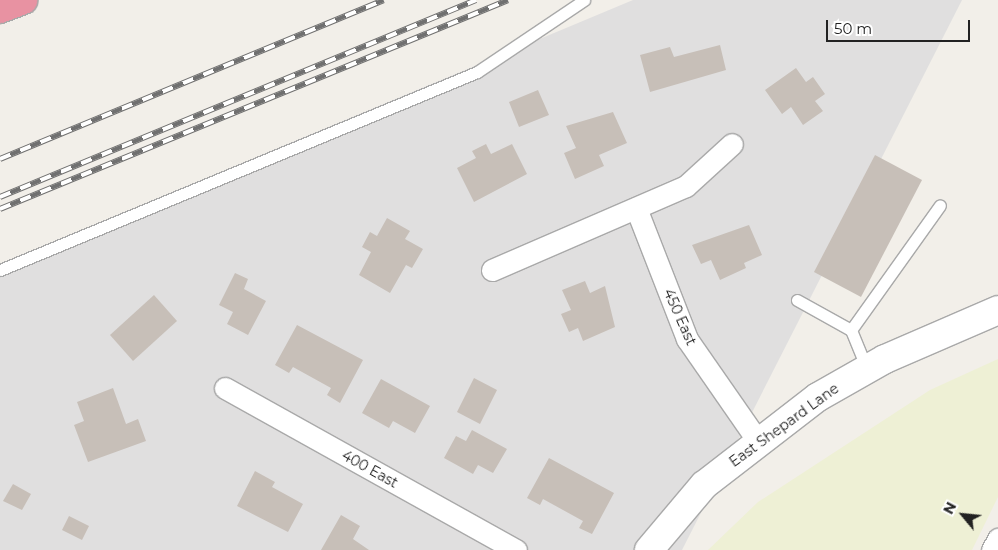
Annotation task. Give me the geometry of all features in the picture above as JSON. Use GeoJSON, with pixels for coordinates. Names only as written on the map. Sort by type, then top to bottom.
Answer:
{"type":"FeatureCollection","features":[{"type":"Feature","properties":{"kind":"highway"},"geometry":{"type":"LineString","coordinates":[[0,9],[23,0]]}},
{"type":"Feature","properties":{"kind":"street"},"geometry":{"type":"LineString","coordinates":[[492,270],[686,186],[732,144]]}},
{"type":"Feature","properties":{"kind":"street","name":"450 East"},"geometry":{"type":"LineString","coordinates":[[636,208],[687,339],[758,441]]}},
{"type":"Feature","properties":{"kind":"street","name":"East Shepard Lane"},"geometry":{"type":"LineString","coordinates":[[650,550],[704,485],[758,441],[818,397],[867,369],[998,310]]}},
{"type":"Feature","properties":{"kind":"street","name":"400 East"},"geometry":{"type":"LineString","coordinates":[[225,388],[516,550]]}},
{"type":"Feature","properties":{"kind":"street"},"geometry":{"type":"LineString","coordinates":[[992,550],[998,539]]}},
{"type":"Feature","properties":{"kind":"lane"},"geometry":{"type":"LineString","coordinates":[[0,270],[477,72],[584,0]]}},
{"type":"Feature","properties":{"kind":"lane"},"geometry":{"type":"LineString","coordinates":[[851,330],[940,205]]}},
{"type":"Feature","properties":{"kind":"lane"},"geometry":{"type":"LineString","coordinates":[[797,300],[851,330],[867,369]]}},
{"type":"Feature","properties":{"kind":"shaded area"},"geometry":{"type":"Polygon","coordinates":[[[633,0],[962,0],[682,550],[0,550],[0,264],[633,0]]]}},
{"type":"Feature","properties":{"kind":"green space"},"geometry":{"type":"Polygon","coordinates":[[[998,359],[998,497],[972,550],[708,550],[758,502],[930,390],[998,359]]]}},
{"type":"Feature","properties":{"kind":"building"},"geometry":{"type":"Polygon","coordinates":[[[720,45],[726,70],[650,92],[640,55],[670,47],[674,57],[720,45]]]}},
{"type":"Feature","properties":{"kind":"building"},"geometry":{"type":"Polygon","coordinates":[[[796,68],[806,82],[813,77],[825,94],[815,101],[823,111],[803,125],[791,107],[782,114],[765,90],[796,68]]]}},
{"type":"Feature","properties":{"kind":"building"},"geometry":{"type":"Polygon","coordinates":[[[538,90],[549,115],[519,127],[509,102],[538,90]]]}},
{"type":"Feature","properties":{"kind":"building"},"geometry":{"type":"Polygon","coordinates":[[[613,112],[627,143],[599,155],[604,166],[575,179],[564,153],[576,148],[566,126],[613,112]]]}},
{"type":"Feature","properties":{"kind":"building"},"geometry":{"type":"Polygon","coordinates":[[[486,144],[491,154],[512,144],[527,174],[474,202],[457,168],[476,158],[472,151],[486,144]]]}},
{"type":"Feature","properties":{"kind":"building"},"geometry":{"type":"Polygon","coordinates":[[[875,155],[922,180],[861,297],[814,272],[875,155]]]}},
{"type":"Feature","properties":{"kind":"building"},"geometry":{"type":"Polygon","coordinates":[[[387,218],[410,231],[405,239],[423,249],[412,268],[406,265],[390,293],[359,275],[371,252],[362,247],[370,232],[377,236],[387,218]]]}},
{"type":"Feature","properties":{"kind":"building"},"geometry":{"type":"Polygon","coordinates":[[[749,225],[762,255],[744,263],[746,268],[720,280],[711,260],[701,264],[692,245],[749,225]]]}},
{"type":"Feature","properties":{"kind":"building"},"geometry":{"type":"Polygon","coordinates":[[[235,273],[248,279],[244,289],[266,301],[248,335],[227,324],[233,312],[219,305],[235,273]]]}},
{"type":"Feature","properties":{"kind":"building"},"geometry":{"type":"Polygon","coordinates":[[[585,281],[590,293],[605,286],[615,327],[583,341],[578,328],[569,332],[561,314],[571,310],[562,290],[585,281]]]}},
{"type":"Feature","properties":{"kind":"building"},"geometry":{"type":"Polygon","coordinates":[[[154,295],[177,321],[133,361],[110,335],[154,295]]]}},
{"type":"Feature","properties":{"kind":"building"},"geometry":{"type":"Polygon","coordinates":[[[297,325],[363,360],[340,403],[327,395],[331,388],[293,367],[289,373],[275,365],[297,325]]]}},
{"type":"Feature","properties":{"kind":"building"},"geometry":{"type":"Polygon","coordinates":[[[474,378],[497,390],[480,424],[457,412],[474,378]]]}},
{"type":"Feature","properties":{"kind":"building"},"geometry":{"type":"Polygon","coordinates":[[[381,379],[430,406],[415,433],[393,421],[389,428],[362,413],[381,379]]]}},
{"type":"Feature","properties":{"kind":"building"},"geometry":{"type":"Polygon","coordinates":[[[113,388],[126,424],[138,419],[146,441],[88,462],[74,425],[84,421],[77,402],[113,388]]]}},
{"type":"Feature","properties":{"kind":"building"},"geometry":{"type":"Polygon","coordinates":[[[472,430],[507,449],[493,473],[478,465],[473,474],[444,458],[456,436],[466,441],[472,430]]]}},
{"type":"Feature","properties":{"kind":"building"},"geometry":{"type":"Polygon","coordinates":[[[549,458],[614,493],[592,534],[579,528],[583,521],[543,499],[540,505],[527,498],[549,458]]]}},
{"type":"Feature","properties":{"kind":"building"},"geometry":{"type":"Polygon","coordinates":[[[255,471],[275,482],[272,487],[303,504],[288,532],[237,506],[255,471]]]}},
{"type":"Feature","properties":{"kind":"building"},"geometry":{"type":"Polygon","coordinates":[[[13,484],[31,494],[22,510],[3,501],[13,484]]]}},
{"type":"Feature","properties":{"kind":"building"},"geometry":{"type":"Polygon","coordinates":[[[341,515],[360,526],[353,539],[369,550],[321,550],[341,515]]]}},
{"type":"Feature","properties":{"kind":"building"},"geometry":{"type":"Polygon","coordinates":[[[69,516],[89,526],[82,540],[62,530],[69,516]]]}},
{"type":"Feature","properties":{"kind":"railway"},"geometry":{"type":"LineString","coordinates":[[0,159],[383,0]]}},
{"type":"Feature","properties":{"kind":"railway"},"geometry":{"type":"LineString","coordinates":[[0,197],[476,0]]}},
{"type":"Feature","properties":{"kind":"railway"},"geometry":{"type":"LineString","coordinates":[[0,209],[508,0]]}}]}
